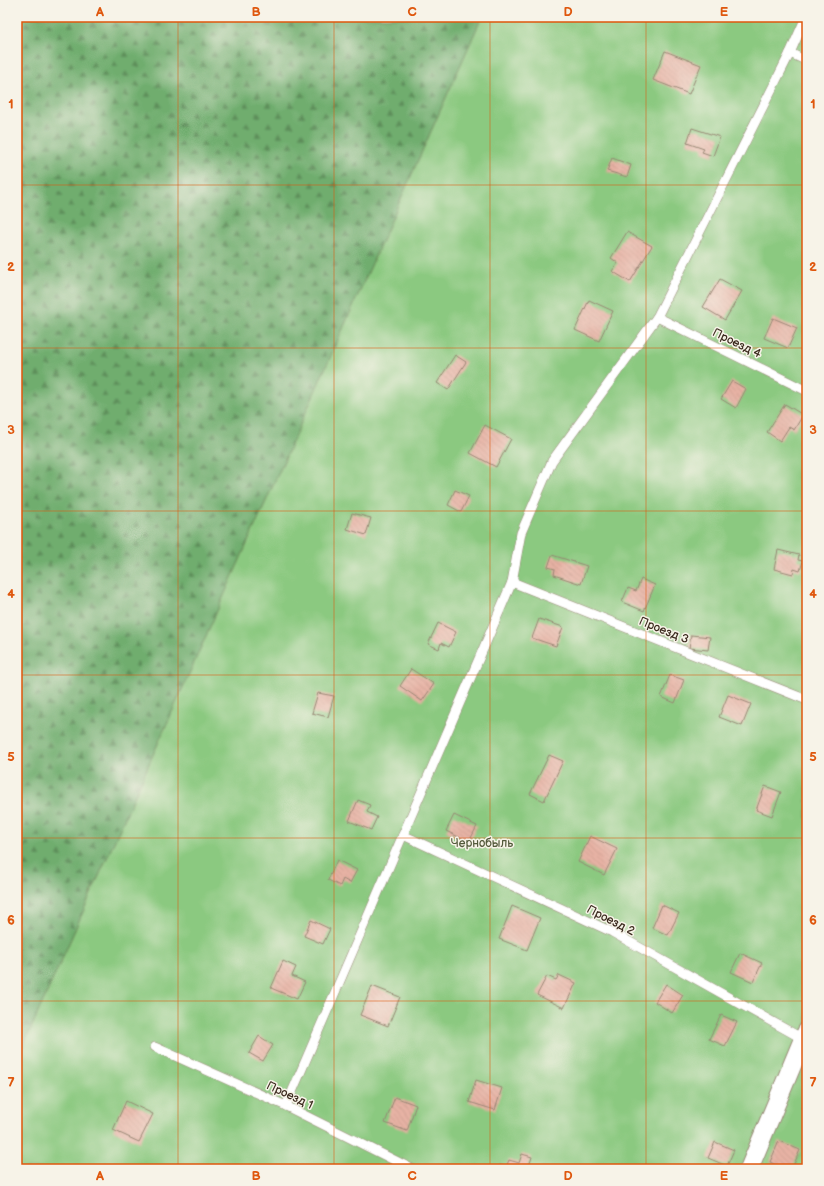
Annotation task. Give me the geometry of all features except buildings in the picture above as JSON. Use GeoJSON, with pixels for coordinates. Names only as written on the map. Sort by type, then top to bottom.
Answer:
{"type":"FeatureCollection","features":[{"type":"Feature","properties":{"kind":"street"},"geometry":{"type":"LineString","coordinates":[[749,1169],[805,1035]]}},
{"type":"Feature","properties":{"kind":"lane"},"geometry":{"type":"LineString","coordinates":[[286,1106],[512,582],[521,533],[552,461],[657,317],[790,53],[806,17]]}},
{"type":"Feature","properties":{"kind":"lane"},"geometry":{"type":"LineString","coordinates":[[790,53],[807,61]]}},
{"type":"Feature","properties":{"kind":"lane","name":"Проезд 4"},"geometry":{"type":"LineString","coordinates":[[657,317],[807,390]]}},
{"type":"Feature","properties":{"kind":"lane","name":"Проезд 3"},"geometry":{"type":"LineString","coordinates":[[512,582],[807,700]]}},
{"type":"Feature","properties":{"kind":"lane","name":"Проезд 2"},"geometry":{"type":"LineString","coordinates":[[403,835],[612,932],[805,1035]]}},
{"type":"Feature","properties":{"kind":"lane","name":"Проезд 1"},"geometry":{"type":"LineString","coordinates":[[155,1047],[286,1106],[412,1169]]}},
{"type":"Feature","properties":{"kind":"green space"},"geometry":{"type":"Polygon","coordinates":[[[17,17],[482,17],[17,1060],[17,17]]]}},
{"type":"Feature","properties":{"kind":"green space","name":"Чернобыль"},"geometry":{"type":"Polygon","coordinates":[[[482,17],[807,17],[807,1169],[17,1169],[17,1060],[482,17]]]}}]}
